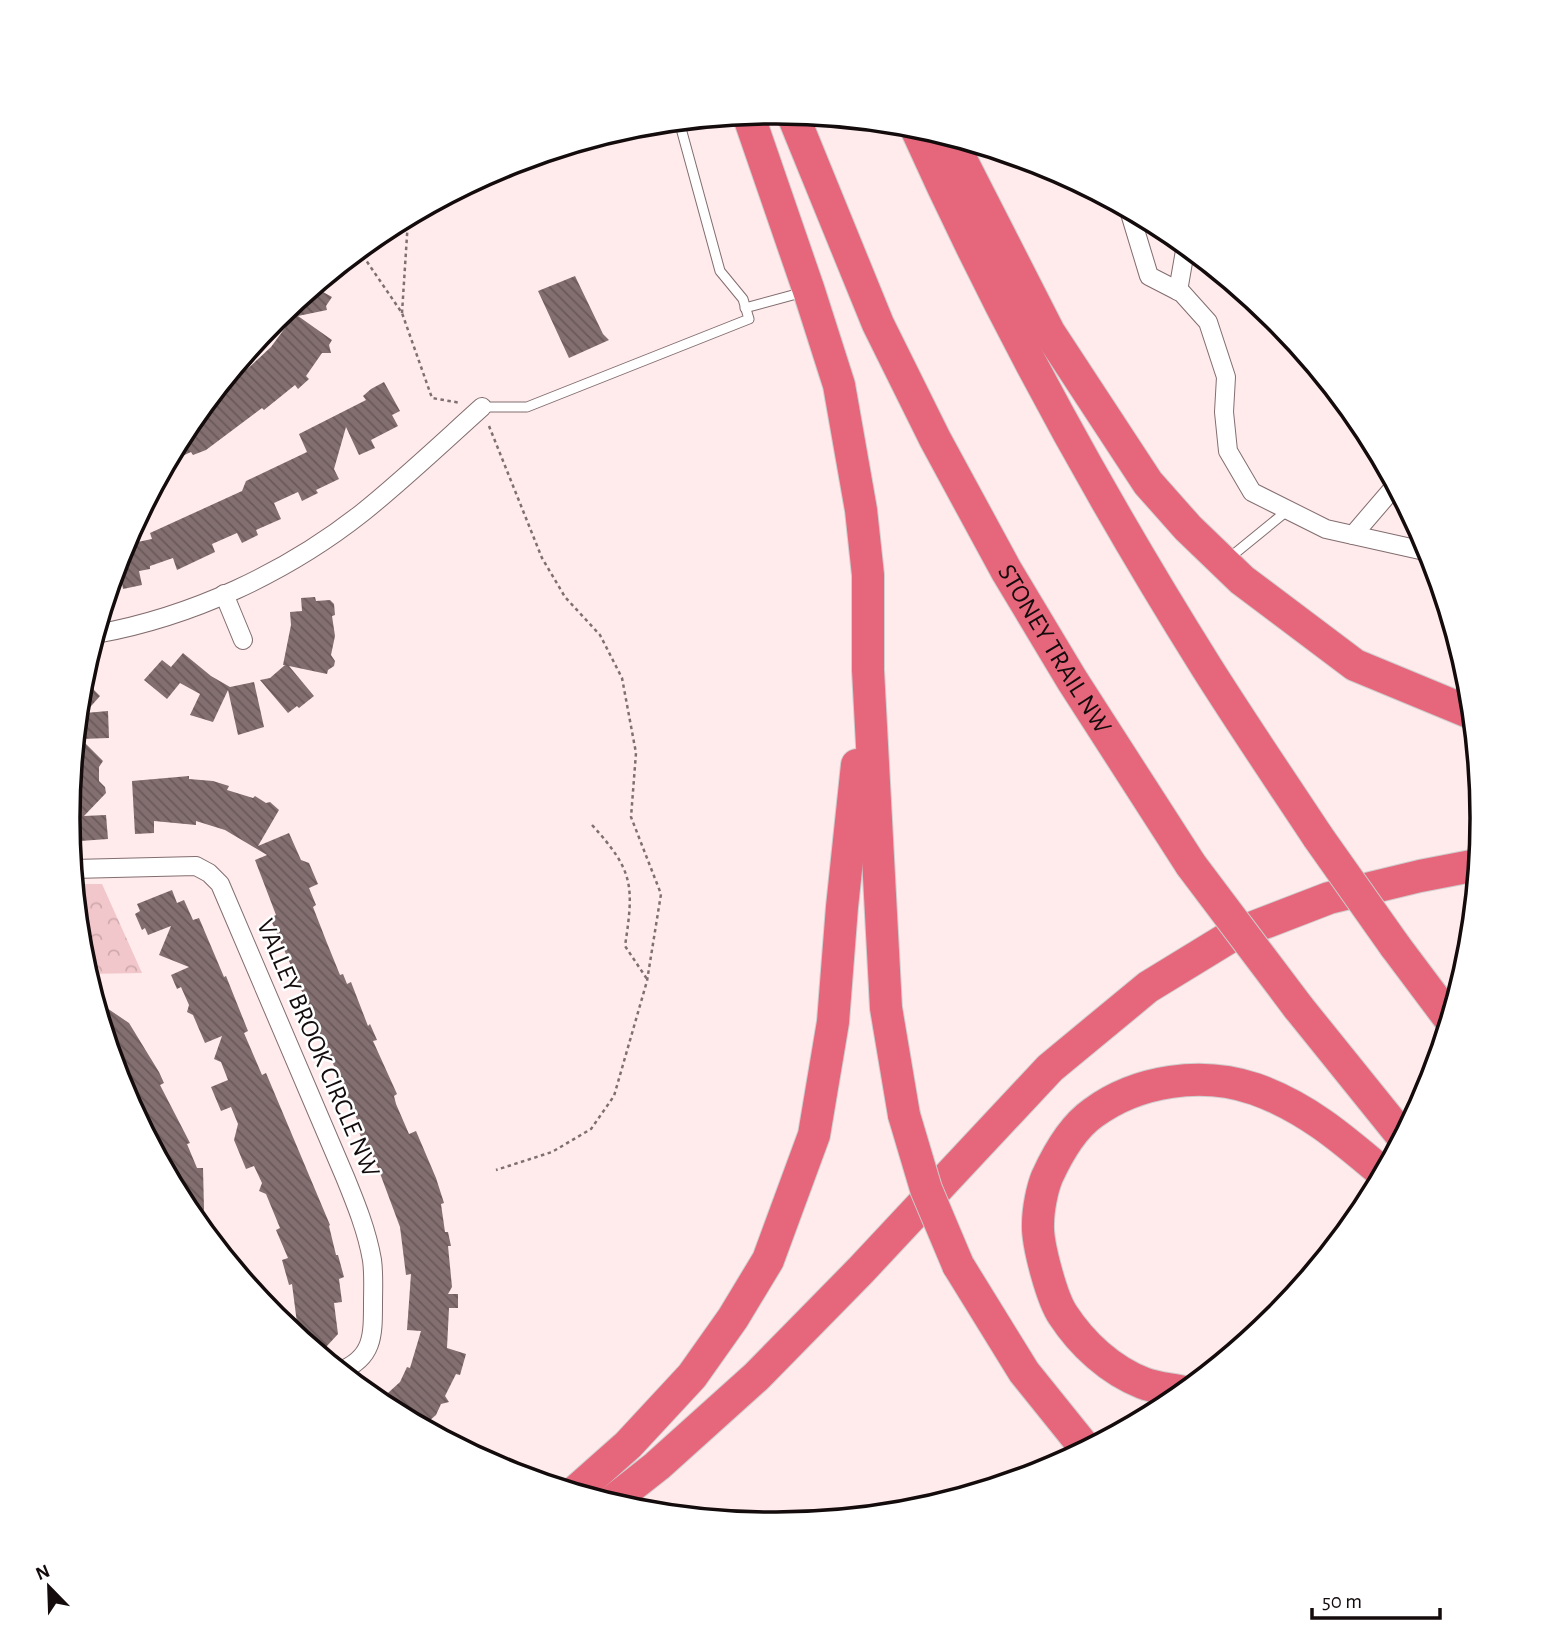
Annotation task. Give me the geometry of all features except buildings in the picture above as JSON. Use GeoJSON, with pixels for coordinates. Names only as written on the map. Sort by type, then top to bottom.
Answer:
{"type":"FeatureCollection","features":[{"type":"Feature","properties":{"kind":"highway"},"geometry":{"type":"LineString","coordinates":[[751,124],[839,385],[860,510],[868,575],[868,670],[886,1008],[904,1115],[926,1189],[958,1265],[1024,1372],[1080,1442]]}},
{"type":"Feature","properties":{"kind":"highway","name":"STONEY TRAIL NW"},"geometry":{"type":"LineString","coordinates":[[796,124],[878,324],[941,450],[1032,614],[1191,865],[1298,1007],[1396,1129]]}},
{"type":"Feature","properties":{"kind":"highway"},"geometry":{"type":"LineString","coordinates":[[921,140],[990,284],[1106,499],[1208,670],[1318,837],[1443,1009]]}},
{"type":"Feature","properties":{"kind":"highway"},"geometry":{"type":"LineString","coordinates":[[955,147],[1049,332],[1148,484],[1224,562],[1298,623],[1355,665],[1461,709]]}},
{"type":"Feature","properties":{"kind":"highway"},"geometry":{"type":"LineString","coordinates":[[583,1485],[628,1445],[692,1376],[733,1318],[768,1260],[814,1135],[833,1022],[842,907],[868,670]]}},
{"type":"Feature","properties":{"kind":"highway"},"geometry":{"type":"LineString","coordinates":[[1425,695],[1459,702]]}},
{"type":"Feature","properties":{"kind":"highway"},"geometry":{"type":"LineString","coordinates":[[621,1495],[657,1466],[756,1377],[861,1270],[1050,1068],[1148,987],[1233,935],[1329,898],[1468,867]]}},
{"type":"Feature","properties":{"kind":"highway"},"geometry":{"type":"LineString","coordinates":[[1170,1389],[1143,1383],[1095,1354],[1061,1313],[1046,1272],[1038,1225],[1046,1179],[1068,1140],[1092,1113],[1137,1089],[1174,1081],[1215,1080],[1254,1089],[1291,1105],[1331,1128],[1375,1166]]}},
{"type":"Feature","properties":{"kind":"street"},"geometry":{"type":"LineString","coordinates":[[1133,224],[1149,276],[1178,291],[1208,322],[1226,377],[1224,412],[1228,451],[1252,492],[1326,529],[1416,549]]}},
{"type":"Feature","properties":{"kind":"street"},"geometry":{"type":"LineString","coordinates":[[1178,291],[1184,257]]}},
{"type":"Feature","properties":{"kind":"street"},"geometry":{"type":"LineString","coordinates":[[106,632],[136,625],[224,594],[287,563],[344,526],[416,467],[482,407]]}},
{"type":"Feature","properties":{"kind":"street"},"geometry":{"type":"LineString","coordinates":[[1353,535],[1388,494]]}},
{"type":"Feature","properties":{"kind":"street"},"geometry":{"type":"LineString","coordinates":[[224,594],[243,640]]}},
{"type":"Feature","properties":{"kind":"street","name":"VALLEY BROOK CIRCLE NW"},"geometry":{"type":"LineString","coordinates":[[83,869],[196,866],[209,873],[220,884],[345,1177],[365,1233],[372,1263],[371,1343],[358,1362],[349,1367]]}},
{"type":"Feature","properties":{"kind":"lane"},"geometry":{"type":"LineString","coordinates":[[482,407],[527,407],[749,319],[743,299],[720,271],[681,129]]}},
{"type":"Feature","properties":{"kind":"lane"},"geometry":{"type":"LineString","coordinates":[[745,308],[809,291]]}},
{"type":"Feature","properties":{"kind":"lane"},"geometry":{"type":"LineString","coordinates":[[1224,562],[1288,510]]}},
{"type":"Feature","properties":{"kind":"path"},"geometry":{"type":"LineString","coordinates":[[402,313],[407,230]]}},
{"type":"Feature","properties":{"kind":"path"},"geometry":{"type":"LineString","coordinates":[[365,258],[402,313],[432,398],[482,407],[542,558],[565,597],[600,635],[622,678],[636,753],[631,817],[661,894],[647,979],[614,1096],[591,1129],[552,1152],[496,1170]]}},
{"type":"Feature","properties":{"kind":"path"},"geometry":{"type":"LineString","coordinates":[[592,825],[625,867],[631,902],[625,946],[647,979]]}},
{"type":"Feature","properties":{"kind":"green space"},"geometry":{"type":"Polygon","coordinates":[[[84,884],[102,884],[142,973],[99,974],[84,884]]]}}]}
